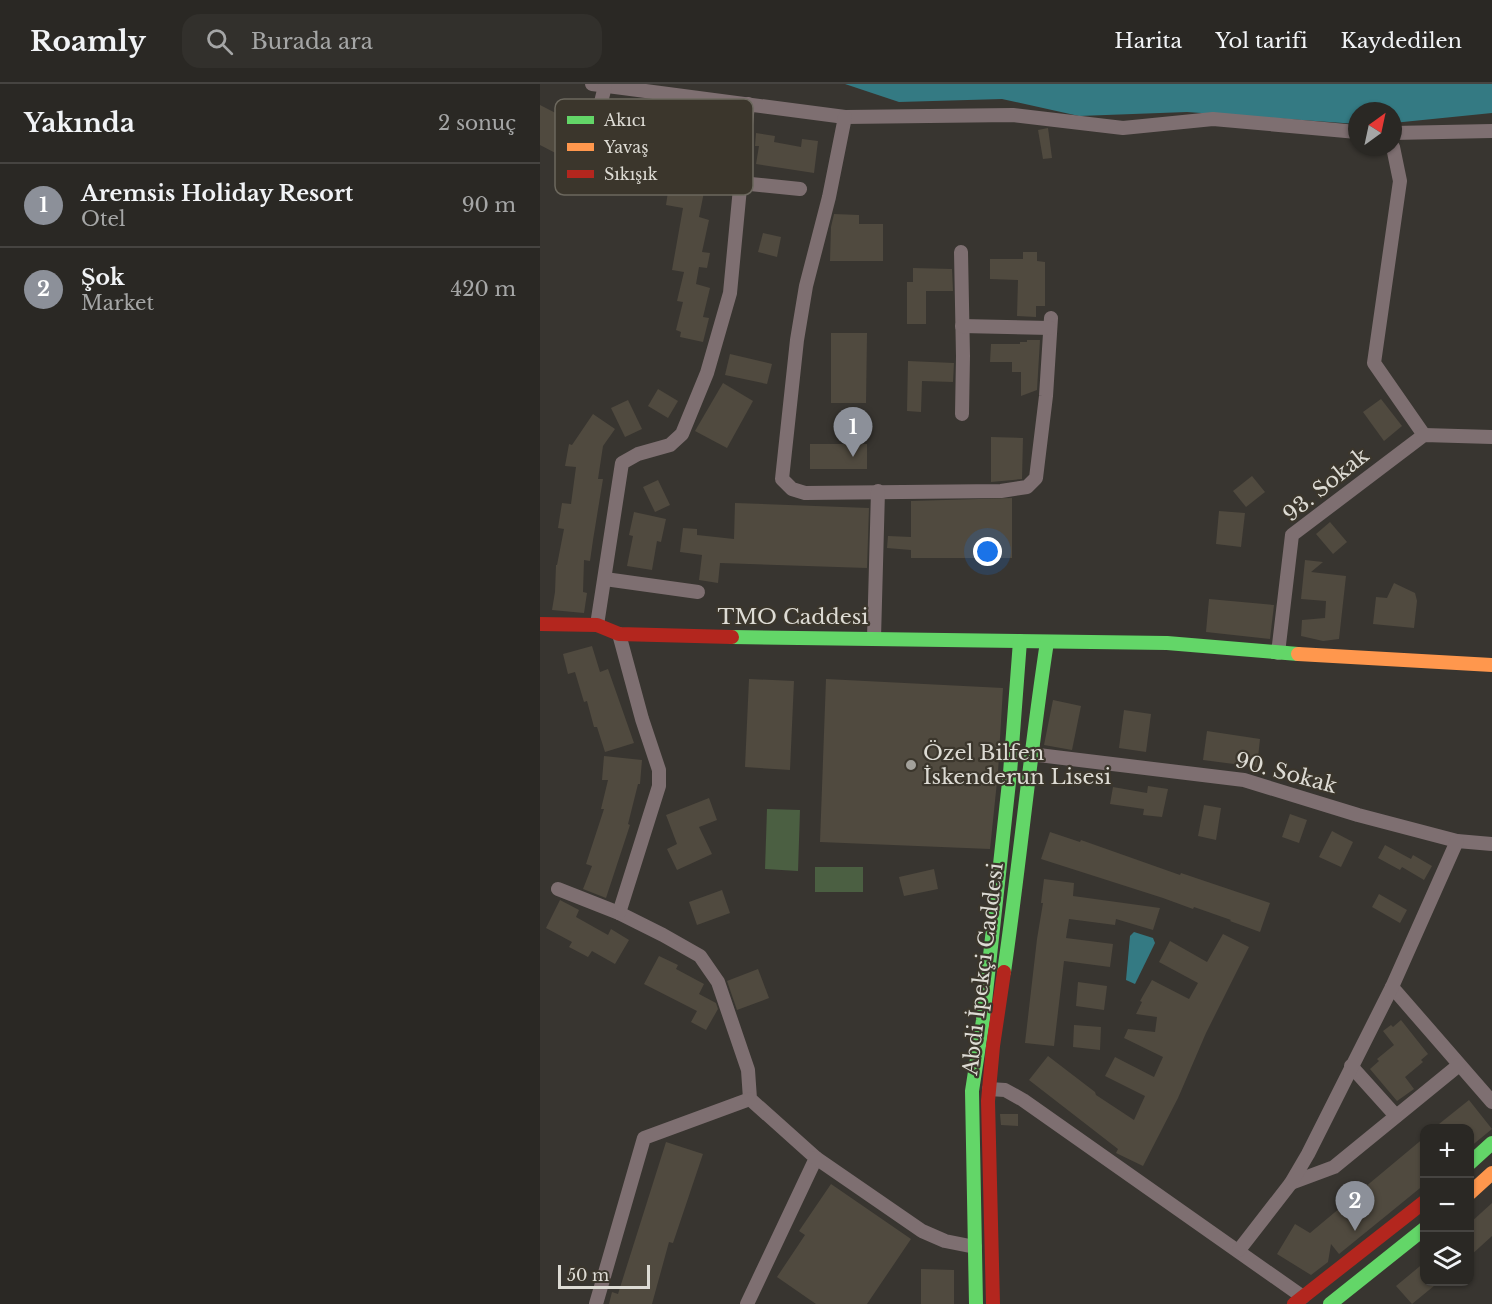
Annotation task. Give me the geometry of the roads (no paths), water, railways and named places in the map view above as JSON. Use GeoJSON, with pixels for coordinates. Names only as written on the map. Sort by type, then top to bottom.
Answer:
{"type":"FeatureCollection","features":[{"type":"Feature","properties":{"kind":"street"},"geometry":{"type":"LineString","coordinates":[[598,85],[709,99]]}},
{"type":"Feature","properties":{"kind":"street"},"geometry":{"type":"LineString","coordinates":[[753,105],[845,117],[1013,115],[1124,128],[1213,119],[1348,131]]}},
{"type":"Feature","properties":{"kind":"street"},"geometry":{"type":"LineString","coordinates":[[845,117],[800,318],[782,479],[792,489],[805,493],[1001,491],[1027,487],[1036,478],[1046,396],[1051,323],[962,326]]}},
{"type":"Feature","properties":{"kind":"street"},"geometry":{"type":"LineString","coordinates":[[1402,133],[1492,131]]}},
{"type":"Feature","properties":{"kind":"street"},"geometry":{"type":"LineString","coordinates":[[1395,156],[1400,181],[1374,363],[1424,435],[1492,436]]}},
{"type":"Feature","properties":{"kind":"street"},"geometry":{"type":"LineString","coordinates":[[753,184],[800,189]]}},
{"type":"Feature","properties":{"kind":"street"},"geometry":{"type":"LineString","coordinates":[[597,625],[622,463],[638,454],[670,445],[682,434],[707,373],[730,293],[740,195]]}},
{"type":"Feature","properties":{"kind":"street"},"geometry":{"type":"LineString","coordinates":[[962,252],[962,414]]}},
{"type":"Feature","properties":{"kind":"street","name":"93. Sokak"},"geometry":{"type":"LineString","coordinates":[[1278,653],[1292,535],[1424,435]]}},
{"type":"Feature","properties":{"kind":"street"},"geometry":{"type":"LineString","coordinates":[[874,638],[878,491]]}},
{"type":"Feature","properties":{"kind":"street"},"geometry":{"type":"LineString","coordinates":[[605,579],[698,592]]}},
{"type":"Feature","properties":{"kind":"street","name":"TMO Caddesi"},"geometry":{"type":"LineString","coordinates":[[540,624],[597,625],[620,634],[1047,642]]}},
{"type":"Feature","properties":{"kind":"street"},"geometry":{"type":"LineString","coordinates":[[619,913],[659,786],[659,770],[642,719],[620,634]]}},
{"type":"Feature","properties":{"kind":"street","name":"Abdi İpekçi Caddesi"},"geometry":{"type":"LineString","coordinates":[[976,1304],[972,1091],[983,1020],[1009,784],[1020,641]]}},
{"type":"Feature","properties":{"kind":"street"},"geometry":{"type":"LineString","coordinates":[[1047,642],[1167,643],[1278,653],[1492,665]]}},
{"type":"Feature","properties":{"kind":"street","name":"Abdi İpekçi Caddesi"},"geometry":{"type":"LineString","coordinates":[[993,1304],[989,1089],[1016,887],[1030,754],[1047,642]]}},
{"type":"Feature","properties":{"kind":"street","name":"90. Sokak"},"geometry":{"type":"LineString","coordinates":[[1030,754],[1244,780],[1358,815],[1457,841],[1492,843]]}},
{"type":"Feature","properties":{"kind":"street"},"geometry":{"type":"LineString","coordinates":[[1239,1250],[1291,1183],[1308,1154],[1392,987],[1457,841]]}},
{"type":"Feature","properties":{"kind":"street"},"geometry":{"type":"LineString","coordinates":[[558,889],[619,913],[700,956],[718,982],[748,1070],[750,1099],[816,1158],[922,1231],[945,1241],[975,1246]]}},
{"type":"Feature","properties":{"kind":"street"},"geometry":{"type":"LineString","coordinates":[[1392,987],[1492,1102]]}},
{"type":"Feature","properties":{"kind":"street"},"geometry":{"type":"LineString","coordinates":[[1291,1183],[1334,1167],[1460,1065]]}},
{"type":"Feature","properties":{"kind":"street"},"geometry":{"type":"LineString","coordinates":[[1351,1066],[1396,1116]]}},
{"type":"Feature","properties":{"kind":"street"},"geometry":{"type":"LineString","coordinates":[[989,1089],[1005,1090],[1023,1100],[1239,1250],[1299,1300],[1420,1206]]}},
{"type":"Feature","properties":{"kind":"street"},"geometry":{"type":"LineString","coordinates":[[596,1304],[644,1138],[750,1099]]}},
{"type":"Feature","properties":{"kind":"street"},"geometry":{"type":"LineString","coordinates":[[1474,1159],[1492,1143]]}},
{"type":"Feature","properties":{"kind":"street"},"geometry":{"type":"LineString","coordinates":[[747,1304],[816,1158]]}},
{"type":"Feature","properties":{"kind":"street"},"geometry":{"type":"LineString","coordinates":[[1474,1189],[1492,1173]]}},
{"type":"Feature","properties":{"kind":"street"},"geometry":{"type":"LineString","coordinates":[[1330,1304],[1421,1232]]}},
{"type":"Feature","properties":{"kind":"water"},"geometry":{"type":"Polygon","coordinates":[[[845,84],[1492,84],[1492,113],[1402,122],[1402,102],[1348,102],[1348,123],[1187,112],[1079,116],[1002,99],[899,102],[845,84]]]}},
{"type":"Feature","properties":{"kind":"water"},"geometry":{"type":"Polygon","coordinates":[[[1134,932],[1153,938],[1155,943],[1135,984],[1126,980],[1130,936],[1134,932]]]}},
{"type":"Feature","properties":{"kind":"place","name":"Aremsis Holiday Resort"},"geometry":{"type":"Point","coordinates":[853,457]}},
{"type":"Feature","properties":{"kind":"place","name":"Özel Bilfen İskenderun Lisesi"},"geometry":{"type":"Point","coordinates":[911,765]}},
{"type":"Feature","properties":{"kind":"place","name":"Şok"},"geometry":{"type":"Point","coordinates":[1355,1231]}}]}
